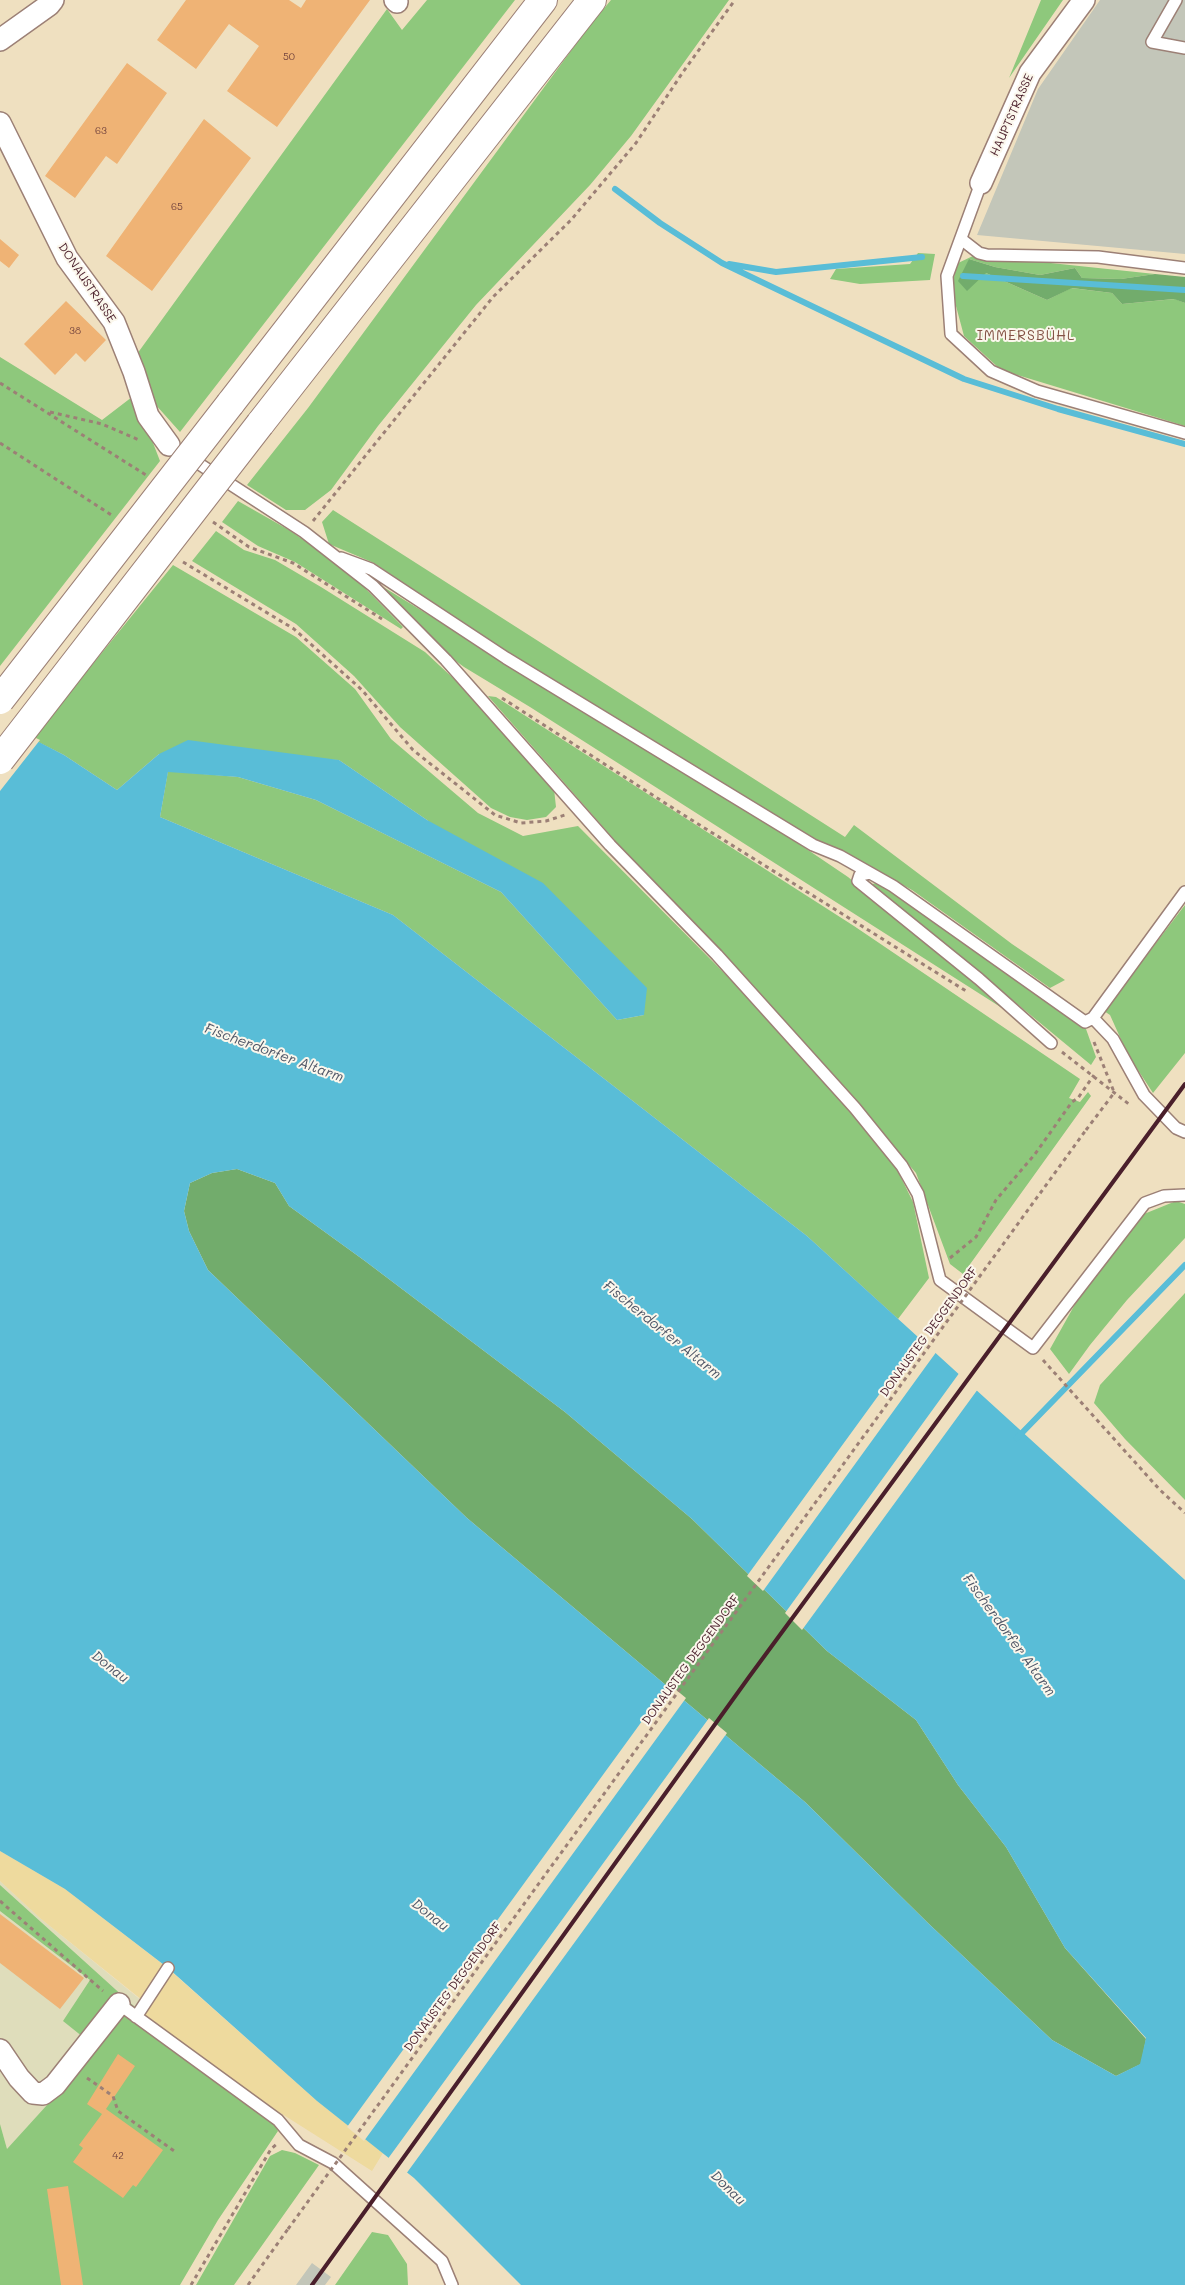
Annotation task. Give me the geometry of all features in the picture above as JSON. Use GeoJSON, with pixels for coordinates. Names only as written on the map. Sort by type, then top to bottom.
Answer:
{"type":"FeatureCollection","features":[{"type":"Feature","properties":{"kind":"highway"},"geometry":{"type":"LineString","coordinates":[[0,700],[543,0]]}},
{"type":"Feature","properties":{"kind":"highway"},"geometry":{"type":"LineString","coordinates":[[0,760],[592,0]]}},
{"type":"Feature","properties":{"kind":"street"},"geometry":{"type":"LineString","coordinates":[[0,40],[49,5],[53,0]]}},
{"type":"Feature","properties":{"kind":"street","name":"HAUPTSTRASSE"},"geometry":{"type":"LineString","coordinates":[[981,183],[1030,73],[1084,0]]}},
{"type":"Feature","properties":{"kind":"street","name":"DONAUSTRASSE"},"geometry":{"type":"LineString","coordinates":[[0,123],[67,258],[114,322],[134,372],[148,416],[169,444]]}},
{"type":"Feature","properties":{"kind":"street"},"geometry":{"type":"LineString","coordinates":[[0,2050],[19,2078],[33,2093],[43,2094],[55,2085],[119,2004]]}},
{"type":"Feature","properties":{"kind":"lane"},"geometry":{"type":"LineString","coordinates":[[1178,2],[1152,42],[1185,48]]}},
{"type":"Feature","properties":{"kind":"lane"},"geometry":{"type":"LineString","coordinates":[[981,183],[947,276],[951,334],[991,371],[1037,391],[1185,433]]}},
{"type":"Feature","properties":{"kind":"lane"},"geometry":{"type":"LineString","coordinates":[[961,239],[979,253],[987,255],[1098,257],[1185,268]]}},
{"type":"Feature","properties":{"kind":"lane"},"geometry":{"type":"LineString","coordinates":[[169,444],[304,532],[373,586],[446,660],[578,810],[723,962],[855,1108],[902,1166],[918,1194],[940,1280],[1033,1348],[1145,1203],[1164,1196],[1185,1195]]}},
{"type":"Feature","properties":{"kind":"lane"},"geometry":{"type":"LineString","coordinates":[[334,556],[371,569],[506,658],[805,840],[840,856],[893,886],[1085,1022],[1093,1018],[1185,892]]}},
{"type":"Feature","properties":{"kind":"lane"},"geometry":{"type":"LineString","coordinates":[[870,872],[860,875],[858,881],[979,979],[1051,1043]]}},
{"type":"Feature","properties":{"kind":"lane"},"geometry":{"type":"LineString","coordinates":[[1093,1018],[1113,1040],[1144,1094],[1176,1128],[1185,1132]]}},
{"type":"Feature","properties":{"kind":"lane"},"geometry":{"type":"LineString","coordinates":[[136,2017],[168,1968]]}},
{"type":"Feature","properties":{"kind":"lane"},"geometry":{"type":"LineString","coordinates":[[119,2004],[278,2120],[299,2145],[333,2163],[399,2220],[442,2261],[452,2285]]}},
{"type":"Feature","properties":{"kind":"path"},"geometry":{"type":"LineString","coordinates":[[304,532],[493,297],[571,220],[636,143],[683,72],[736,0]]}},
{"type":"Feature","properties":{"kind":"path"},"geometry":{"type":"LineString","coordinates":[[0,383],[134,467]]}},
{"type":"Feature","properties":{"kind":"path"},"geometry":{"type":"LineString","coordinates":[[46,411],[102,424],[148,444],[169,444]]}},
{"type":"Feature","properties":{"kind":"path"},"geometry":{"type":"LineString","coordinates":[[0,443],[114,517]]}},
{"type":"Feature","properties":{"kind":"path"},"geometry":{"type":"LineString","coordinates":[[249,547],[293,563],[390,624]]}},
{"type":"Feature","properties":{"kind":"path"},"geometry":{"type":"LineString","coordinates":[[180,560],[294,629],[362,690],[413,750],[495,815],[521,822],[538,822],[578,810]]}},
{"type":"Feature","properties":{"kind":"path"},"geometry":{"type":"LineString","coordinates":[[502,697],[682,814],[969,993]]}},
{"type":"Feature","properties":{"kind":"path"},"geometry":{"type":"LineString","coordinates":[[1051,1043],[1094,1075],[1114,1093]]}},
{"type":"Feature","properties":{"kind":"path"},"geometry":{"type":"LineString","coordinates":[[1100,1057],[1114,1093]]}},
{"type":"Feature","properties":{"kind":"path"},"geometry":{"type":"LineString","coordinates":[[935,1262],[954,1257],[976,1236],[996,1200],[1035,1154],[1094,1075]]}},
{"type":"Feature","properties":{"kind":"path","name":"DONAUSTEG DEGGENDORF"},"geometry":{"type":"LineString","coordinates":[[248,2285],[1114,1093]]}},
{"type":"Feature","properties":{"kind":"path"},"geometry":{"type":"LineString","coordinates":[[1033,1348],[1160,1490],[1185,1513]]}},
{"type":"Feature","properties":{"kind":"path"},"geometry":{"type":"LineString","coordinates":[[0,1901],[119,2004]]}},
{"type":"Feature","properties":{"kind":"path"},"geometry":{"type":"LineString","coordinates":[[70,2066],[113,2096],[118,2111],[176,2154]]}},
{"type":"Feature","properties":{"kind":"path"},"geometry":{"type":"LineString","coordinates":[[191,2285],[271,2150],[287,2133]]}},
{"type":"Feature","properties":{"kind":"shaded area"},"geometry":{"type":"Polygon","coordinates":[[[1100,0],[1185,0],[1185,254],[977,235],[1038,89],[1100,0]]]}},
{"type":"Feature","properties":{"kind":"shaded area"},"geometry":{"type":"Polygon","coordinates":[[[0,1881],[40,1918],[142,2001],[71,2093],[7,2149],[0,2124],[0,1881]]]}},
{"type":"Feature","properties":{"kind":"shaded area"},"geometry":{"type":"Polygon","coordinates":[[[312,2263],[331,2277],[325,2285],[296,2285],[312,2263]]]}},
{"type":"Feature","properties":{"kind":"green space"},"geometry":{"type":"Polygon","coordinates":[[[427,0],[515,0],[180,432],[155,404],[137,354],[387,9],[402,30],[427,0]]]}},
{"type":"Feature","properties":{"kind":"green space"},"geometry":{"type":"Polygon","coordinates":[[[611,0],[729,0],[631,136],[590,185],[476,305],[378,426],[331,490],[305,510],[286,510],[247,485],[308,408],[587,29],[611,0]]]}},
{"type":"Feature","properties":{"kind":"green space"},"geometry":{"type":"Polygon","coordinates":[[[1041,0],[1063,0],[1009,78],[1041,0]]]}},
{"type":"Feature","properties":{"kind":"green space"},"geometry":{"type":"Polygon","coordinates":[[[918,253],[935,254],[930,280],[860,284],[830,279],[836,269],[910,264],[918,253]]]}},
{"type":"Feature","properties":{"kind":"green space"},"geometry":{"type":"Polygon","coordinates":[[[975,255],[1155,274],[1121,279],[1082,278],[1075,268],[1040,275],[995,267],[969,259],[986,273],[1047,300],[1071,288],[1112,293],[1122,304],[1175,299],[1185,303],[1185,426],[1001,370],[964,336],[952,291],[956,264],[975,255]]]}},
{"type":"Feature","properties":{"kind":"green space"},"geometry":{"type":"Polygon","coordinates":[[[969,259],[995,267],[1040,275],[1075,268],[1082,278],[1121,279],[1155,274],[1185,277],[1185,303],[1174,299],[1122,304],[1112,293],[1072,288],[1047,300],[986,273],[967,291],[958,281],[969,259]]]}},
{"type":"Feature","properties":{"kind":"green space"},"geometry":{"type":"Polygon","coordinates":[[[0,357],[102,420],[132,397],[136,399],[160,461],[0,666],[0,357]]]}},
{"type":"Feature","properties":{"kind":"green space"},"geometry":{"type":"Polygon","coordinates":[[[238,501],[289,530],[327,556],[363,586],[403,627],[401,629],[295,562],[258,546],[222,522],[238,501]]]}},
{"type":"Feature","properties":{"kind":"green space"},"geometry":{"type":"Polygon","coordinates":[[[333,510],[845,837],[854,825],[1012,944],[1065,980],[1050,988],[912,890],[835,847],[824,846],[513,657],[374,563],[329,544],[322,522],[333,510]]]}},
{"type":"Feature","properties":{"kind":"green space"},"geometry":{"type":"Polygon","coordinates":[[[216,531],[244,550],[275,560],[425,652],[454,679],[554,789],[556,807],[546,817],[527,820],[510,817],[491,808],[400,727],[354,676],[296,624],[192,561],[216,531]]]}},
{"type":"Feature","properties":{"kind":"green space"},"geometry":{"type":"Polygon","coordinates":[[[173,565],[296,637],[355,689],[391,739],[478,813],[523,836],[578,826],[752,1001],[888,1151],[913,1202],[929,1278],[898,1319],[807,1236],[393,915],[160,817],[168,771],[238,777],[316,800],[501,892],[617,1020],[644,1015],[427,820],[339,760],[159,754],[117,790],[64,755],[32,739],[173,565]]]}},
{"type":"Feature","properties":{"kind":"green space"},"geometry":{"type":"Polygon","coordinates":[[[367,577],[777,829],[848,877],[1004,1005],[1002,1008],[530,707],[464,667],[437,647],[367,577]]]}},
{"type":"Feature","properties":{"kind":"green space"},"geometry":{"type":"Polygon","coordinates":[[[488,696],[496,697],[854,926],[1080,1079],[1069,1098],[1080,1102],[1088,1092],[1091,1096],[963,1274],[950,1264],[916,1173],[766,1000],[626,853],[488,696]]]}},
{"type":"Feature","properties":{"kind":"green space"},"geometry":{"type":"Polygon","coordinates":[[[877,883],[975,947],[1086,1029],[1096,1057],[1091,1065],[872,884],[877,883]]]}},
{"type":"Feature","properties":{"kind":"green space"},"geometry":{"type":"Polygon","coordinates":[[[1185,905],[1185,1053],[1153,1093],[1128,1055],[1110,1015],[1104,1011],[1185,905]]]}},
{"type":"Feature","properties":{"kind":"green space"},"geometry":{"type":"Polygon","coordinates":[[[237,1169],[275,1183],[289,1206],[565,1412],[692,1519],[827,1651],[916,1720],[958,1785],[1006,1847],[1065,1948],[1146,2039],[1141,2064],[1116,2076],[1052,2040],[929,1924],[805,1802],[467,1518],[208,1270],[189,1231],[184,1211],[190,1183],[212,1173],[237,1169]]]}},
{"type":"Feature","properties":{"kind":"green space"},"geometry":{"type":"Polygon","coordinates":[[[1176,1201],[1185,1204],[1185,1238],[1127,1300],[1069,1374],[1050,1349],[1083,1290],[1144,1214],[1176,1201]]]}},
{"type":"Feature","properties":{"kind":"green space"},"geometry":{"type":"Polygon","coordinates":[[[1185,1293],[1185,1500],[1125,1439],[1094,1403],[1100,1385],[1185,1293]]]}},
{"type":"Feature","properties":{"kind":"green space"},"geometry":{"type":"Polygon","coordinates":[[[0,1885],[136,2008],[260,2100],[278,2131],[218,2220],[180,2285],[0,2285],[0,2124],[7,2149],[98,2049],[63,2021],[90,1980],[0,1911],[0,1885]]]}},
{"type":"Feature","properties":{"kind":"green space"},"geometry":{"type":"Polygon","coordinates":[[[282,2150],[295,2153],[319,2165],[234,2285],[196,2285],[270,2156],[282,2150]]]}},
{"type":"Feature","properties":{"kind":"green space"},"geometry":{"type":"Polygon","coordinates":[[[372,2232],[388,2235],[407,2264],[408,2285],[335,2285],[372,2232]]]}},
{"type":"Feature","properties":{"kind":"sand"},"geometry":{"type":"Polygon","coordinates":[[[0,1851],[65,1889],[165,1966],[317,2101],[383,2153],[372,2171],[260,2100],[136,2008],[142,2000],[40,1918],[0,1881],[0,1851]]]}},
{"type":"Feature","properties":{"kind":"water"},"geometry":{"type":"Polygon","coordinates":[[[0,722],[64,755],[117,790],[159,754],[188,740],[339,760],[427,820],[543,883],[647,988],[644,1015],[617,1020],[501,892],[316,800],[238,777],[168,772],[160,817],[393,915],[807,1236],[1185,1580],[1185,2285],[521,2285],[414,2178],[317,2101],[168,1968],[65,1889],[0,1851],[0,722]],[[237,1169],[212,1173],[190,1183],[184,1211],[189,1231],[208,1270],[467,1518],[805,1802],[929,1924],[1052,2040],[1116,2076],[1140,2064],[1146,2038],[1065,1948],[1006,1847],[958,1785],[916,1720],[827,1651],[692,1519],[565,1412],[289,1206],[275,1183],[237,1169]]]}},
{"type":"Feature","properties":{"kind":"pier"},"geometry":{"type":"Polygon","coordinates":[[[0,720],[40,740],[0,791],[0,720]]]}},
{"type":"Feature","properties":{"kind":"pier"},"geometry":{"type":"Polygon","coordinates":[[[921,1337],[937,1351],[763,1591],[747,1576],[921,1337]]]}},
{"type":"Feature","properties":{"kind":"pier"},"geometry":{"type":"Polygon","coordinates":[[[960,1372],[978,1389],[802,1630],[785,1613],[960,1372]]]}},
{"type":"Feature","properties":{"kind":"pier"},"geometry":{"type":"Polygon","coordinates":[[[669,1684],[686,1698],[364,2141],[347,2127],[669,1684]]]}},
{"type":"Feature","properties":{"kind":"pier"},"geometry":{"type":"Polygon","coordinates":[[[709,1718],[727,1733],[406,2174],[387,2160],[709,1718]]]}},
{"type":"Feature","properties":{"kind":"building"},"geometry":{"type":"Polygon","coordinates":[[[186,0],[289,0],[301,8],[306,0],[370,0],[277,127],[227,91],[259,46],[229,24],[196,69],[157,40],[186,0]]]}},
{"type":"Feature","properties":{"kind":"building"},"geometry":{"type":"Polygon","coordinates":[[[127,63],[167,93],[117,164],[106,156],[75,198],[45,176],[127,63]]]}},
{"type":"Feature","properties":{"kind":"building"},"geometry":{"type":"Polygon","coordinates":[[[204,119],[251,158],[152,291],[106,256],[204,119]]]}},
{"type":"Feature","properties":{"kind":"building"},"geometry":{"type":"Polygon","coordinates":[[[0,239],[19,255],[9,268],[0,261],[0,239]]]}},
{"type":"Feature","properties":{"kind":"building"},"geometry":{"type":"Polygon","coordinates":[[[66,301],[106,340],[85,362],[76,353],[55,375],[24,344],[66,301]]]}},
{"type":"Feature","properties":{"kind":"building"},"geometry":{"type":"Polygon","coordinates":[[[0,1914],[84,1978],[60,2009],[0,1963],[0,1914]]]}},
{"type":"Feature","properties":{"kind":"building"},"geometry":{"type":"Polygon","coordinates":[[[118,2054],[135,2066],[106,2109],[163,2150],[136,2187],[133,2185],[123,2198],[73,2162],[83,2148],[79,2145],[102,2114],[87,2104],[118,2054]]]}},
{"type":"Feature","properties":{"kind":"building"},"geometry":{"type":"Polygon","coordinates":[[[68,2186],[83,2285],[61,2285],[47,2189],[68,2186]]]}},
{"type":"Feature","properties":{"kind":"waterway"},"geometry":{"type":"LineString","coordinates":[[615,189],[660,223],[722,263],[964,379],[1058,409],[1185,444]]}},
{"type":"Feature","properties":{"kind":"waterway"},"geometry":{"type":"LineString","coordinates":[[729,264],[776,272],[922,257]]}},
{"type":"Feature","properties":{"kind":"waterway"},"geometry":{"type":"LineString","coordinates":[[963,276],[1185,290]]}},
{"type":"Feature","properties":{"kind":"waterway"},"geometry":{"type":"LineString","coordinates":[[1017,1438],[1185,1265]]}},
{"type":"Feature","properties":{"kind":"railway"},"geometry":{"type":"LineString","coordinates":[[312,2285],[749,1677],[1185,1084]]}},
{"type":"Feature","properties":{"kind":"district","name":"IMMERSBÜHL"},"geometry":{"type":"Point","coordinates":[1026,336]}},
{"type":"Feature","properties":{"kind":"water label","name":"Fischerdorfer Altarm"},"geometry":{"type":"Point","coordinates":[274,1053]}},
{"type":"Feature","properties":{"kind":"water label","name":"Fischerdorfer Altarm"},"geometry":{"type":"Point","coordinates":[662,1330]}},
{"type":"Feature","properties":{"kind":"water label","name":"Fischerdorfer Altarm"},"geometry":{"type":"Point","coordinates":[1009,1635]}},
{"type":"Feature","properties":{"kind":"water label","name":"Donau"},"geometry":{"type":"Point","coordinates":[110,1667]}},
{"type":"Feature","properties":{"kind":"water label","name":"Donau"},"geometry":{"type":"Point","coordinates":[430,1915]}},
{"type":"Feature","properties":{"kind":"water label","name":"Donau"},"geometry":{"type":"Point","coordinates":[728,2188]}}]}
